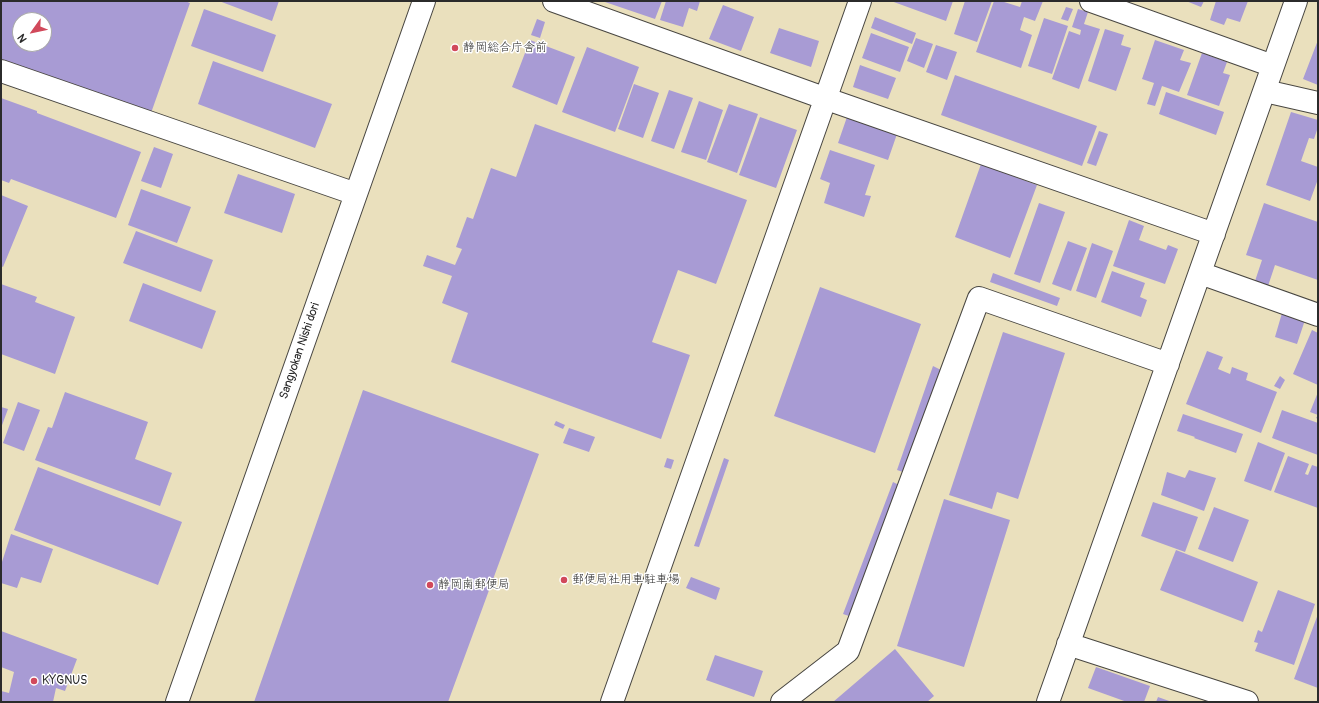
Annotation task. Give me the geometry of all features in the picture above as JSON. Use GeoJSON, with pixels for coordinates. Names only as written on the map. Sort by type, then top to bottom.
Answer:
{"type":"FeatureCollection","features":[{"type":"Feature","properties":{"kind":"street","name":"Sangyokan Nishi dori"},"geometry":{"type":"LineString","coordinates":[[178,702],[424,1]]}},
{"type":"Feature","properties":{"kind":"street"},"geometry":{"type":"LineString","coordinates":[[554,1],[824,98],[1214,234]]}},
{"type":"Feature","properties":{"kind":"street"},"geometry":{"type":"LineString","coordinates":[[612,702],[824,98],[860,1]]}},
{"type":"Feature","properties":{"kind":"street"},"geometry":{"type":"LineString","coordinates":[[1091,1],[1273,66]]}},
{"type":"Feature","properties":{"kind":"street"},"geometry":{"type":"LineString","coordinates":[[1048,702],[1296,1]]}},
{"type":"Feature","properties":{"kind":"street"},"geometry":{"type":"LineString","coordinates":[[1,71],[356,194]]}},
{"type":"Feature","properties":{"kind":"street"},"geometry":{"type":"LineString","coordinates":[[1265,91],[1318,103]]}},
{"type":"Feature","properties":{"kind":"street"},"geometry":{"type":"LineString","coordinates":[[1200,273],[1318,315]]}},
{"type":"Feature","properties":{"kind":"street"},"geometry":{"type":"LineString","coordinates":[[782,702],[848,651],[979,298],[1168,364]]}},
{"type":"Feature","properties":{"kind":"street"},"geometry":{"type":"LineString","coordinates":[[1068,644],[1247,702]]}},
{"type":"Feature","properties":{"kind":"building"},"geometry":{"type":"Polygon","coordinates":[[[1,1],[185,1],[190,3],[151,113],[1,59],[1,1]]]}},
{"type":"Feature","properties":{"kind":"building"},"geometry":{"type":"Polygon","coordinates":[[[219,1],[279,1],[272,21],[219,1]]]}},
{"type":"Feature","properties":{"kind":"building"},"geometry":{"type":"Polygon","coordinates":[[[602,1],[662,1],[655,19],[602,1]]]}},
{"type":"Feature","properties":{"kind":"building"},"geometry":{"type":"Polygon","coordinates":[[[666,1],[700,1],[697,11],[689,8],[683,27],[660,20],[666,1]]]}},
{"type":"Feature","properties":{"kind":"building"},"geometry":{"type":"Polygon","coordinates":[[[891,1],[953,1],[946,21],[891,1]]]}},
{"type":"Feature","properties":{"kind":"building"},"geometry":{"type":"Polygon","coordinates":[[[965,1],[992,1],[977,42],[954,34],[965,1]]]}},
{"type":"Feature","properties":{"kind":"building"},"geometry":{"type":"Polygon","coordinates":[[[994,1],[1001,1],[1020,7],[1022,1],[1043,1],[1035,21],[1024,17],[1020,30],[1032,35],[1021,68],[976,52],[994,1]]]}},
{"type":"Feature","properties":{"kind":"building"},"geometry":{"type":"Polygon","coordinates":[[[1186,1],[1204,1],[1201,7],[1186,1]]]}},
{"type":"Feature","properties":{"kind":"building"},"geometry":{"type":"Polygon","coordinates":[[[1216,1],[1248,1],[1240,22],[1227,18],[1224,25],[1210,20],[1216,1]]]}},
{"type":"Feature","properties":{"kind":"building"},"geometry":{"type":"Polygon","coordinates":[[[723,5],[754,17],[741,51],[709,39],[723,5]]]}},
{"type":"Feature","properties":{"kind":"building"},"geometry":{"type":"Polygon","coordinates":[[[1066,7],[1073,9],[1068,21],[1061,19],[1066,7]]]}},
{"type":"Feature","properties":{"kind":"building"},"geometry":{"type":"Polygon","coordinates":[[[204,9],[276,35],[263,72],[191,46],[204,9]]]}},
{"type":"Feature","properties":{"kind":"building"},"geometry":{"type":"Polygon","coordinates":[[[1078,9],[1088,12],[1084,24],[1100,29],[1079,89],[1052,79],[1069,31],[1080,35],[1081,30],[1072,27],[1078,9]]]}},
{"type":"Feature","properties":{"kind":"building"},"geometry":{"type":"Polygon","coordinates":[[[875,17],[916,33],[912,44],[871,28],[875,17]]]}},
{"type":"Feature","properties":{"kind":"building"},"geometry":{"type":"Polygon","coordinates":[[[1044,18],[1068,26],[1052,74],[1028,66],[1044,18]]]}},
{"type":"Feature","properties":{"kind":"building"},"geometry":{"type":"Polygon","coordinates":[[[537,19],[545,22],[540,38],[531,35],[537,19]]]}},
{"type":"Feature","properties":{"kind":"building"},"geometry":{"type":"Polygon","coordinates":[[[779,28],[819,41],[811,67],[770,53],[779,28]]]}},
{"type":"Feature","properties":{"kind":"building"},"geometry":{"type":"Polygon","coordinates":[[[1105,29],[1124,35],[1121,45],[1131,48],[1116,91],[1088,81],[1105,29]]]}},
{"type":"Feature","properties":{"kind":"building"},"geometry":{"type":"Polygon","coordinates":[[[871,33],[909,47],[900,72],[862,58],[871,33]]]}},
{"type":"Feature","properties":{"kind":"building"},"geometry":{"type":"Polygon","coordinates":[[[916,38],[933,44],[924,68],[907,61],[916,38]]]}},
{"type":"Feature","properties":{"kind":"building"},"geometry":{"type":"Polygon","coordinates":[[[530,40],[575,57],[557,105],[512,87],[530,40]]]}},
{"type":"Feature","properties":{"kind":"building"},"geometry":{"type":"Polygon","coordinates":[[[1155,40],[1184,50],[1180,60],[1191,63],[1179,92],[1162,86],[1155,106],[1147,104],[1154,83],[1142,79],[1155,40]]]}},
{"type":"Feature","properties":{"kind":"building"},"geometry":{"type":"Polygon","coordinates":[[[1318,40],[1318,85],[1303,79],[1318,40]]]}},
{"type":"Feature","properties":{"kind":"building"},"geometry":{"type":"Polygon","coordinates":[[[936,45],[957,52],[947,80],[926,72],[936,45]]]}},
{"type":"Feature","properties":{"kind":"building"},"geometry":{"type":"Polygon","coordinates":[[[587,47],[639,67],[615,132],[562,112],[587,47]]]}},
{"type":"Feature","properties":{"kind":"building"},"geometry":{"type":"Polygon","coordinates":[[[1202,53],[1227,62],[1223,73],[1230,75],[1219,106],[1187,95],[1202,53]]]}},
{"type":"Feature","properties":{"kind":"building"},"geometry":{"type":"Polygon","coordinates":[[[213,61],[332,104],[315,148],[198,104],[213,61]]]}},
{"type":"Feature","properties":{"kind":"building"},"geometry":{"type":"Polygon","coordinates":[[[860,65],[896,78],[888,99],[853,87],[860,65]]]}},
{"type":"Feature","properties":{"kind":"building"},"geometry":{"type":"Polygon","coordinates":[[[955,75],[1097,126],[1082,166],[941,115],[955,75]]]}},
{"type":"Feature","properties":{"kind":"building"},"geometry":{"type":"Polygon","coordinates":[[[634,84],[659,93],[643,138],[618,129],[634,84]]]}},
{"type":"Feature","properties":{"kind":"building"},"geometry":{"type":"Polygon","coordinates":[[[669,90],[693,98],[674,149],[651,141],[669,90]]]}},
{"type":"Feature","properties":{"kind":"building"},"geometry":{"type":"Polygon","coordinates":[[[1166,92],[1224,112],[1216,135],[1159,114],[1166,92]]]}},
{"type":"Feature","properties":{"kind":"building"},"geometry":{"type":"Polygon","coordinates":[[[1,98],[141,152],[116,218],[11,179],[9,183],[1,180],[1,98]]]}},
{"type":"Feature","properties":{"kind":"building"},"geometry":{"type":"Polygon","coordinates":[[[699,101],[723,110],[706,160],[681,152],[699,101]]]}},
{"type":"Feature","properties":{"kind":"building"},"geometry":{"type":"Polygon","coordinates":[[[729,104],[758,114],[737,173],[707,162],[729,104]]]}},
{"type":"Feature","properties":{"kind":"building"},"geometry":{"type":"Polygon","coordinates":[[[1291,112],[1318,120],[1318,127],[1314,139],[1309,138],[1301,161],[1318,167],[1318,179],[1310,201],[1266,185],[1291,112]]]}},
{"type":"Feature","properties":{"kind":"building"},"geometry":{"type":"Polygon","coordinates":[[[760,117],[797,130],[776,188],[739,175],[760,117]]]}},
{"type":"Feature","properties":{"kind":"building"},"geometry":{"type":"Polygon","coordinates":[[[847,117],[897,134],[888,160],[838,143],[847,117]]]}},
{"type":"Feature","properties":{"kind":"building"},"geometry":{"type":"Polygon","coordinates":[[[535,124],[747,200],[716,284],[678,270],[652,342],[690,355],[661,439],[451,362],[468,313],[442,303],[452,276],[423,266],[427,255],[455,265],[462,249],[456,247],[467,217],[473,219],[491,168],[516,177],[535,124]]]}},
{"type":"Feature","properties":{"kind":"building"},"geometry":{"type":"Polygon","coordinates":[[[1099,131],[1108,134],[1096,166],[1087,163],[1099,131]]]}},
{"type":"Feature","properties":{"kind":"building"},"geometry":{"type":"Polygon","coordinates":[[[154,147],[173,154],[161,188],[141,181],[154,147]]]}},
{"type":"Feature","properties":{"kind":"building"},"geometry":{"type":"Polygon","coordinates":[[[830,150],[875,165],[865,195],[871,196],[864,217],[824,203],[830,183],[820,179],[830,150]]]}},
{"type":"Feature","properties":{"kind":"building"},"geometry":{"type":"Polygon","coordinates":[[[981,164],[1037,185],[1010,258],[955,237],[981,164]]]}},
{"type":"Feature","properties":{"kind":"building"},"geometry":{"type":"Polygon","coordinates":[[[238,174],[295,194],[282,233],[224,213],[238,174]]]}},
{"type":"Feature","properties":{"kind":"building"},"geometry":{"type":"Polygon","coordinates":[[[141,189],[191,207],[177,243],[128,225],[141,189]]]}},
{"type":"Feature","properties":{"kind":"building"},"geometry":{"type":"Polygon","coordinates":[[[1,195],[28,206],[3,267],[1,266],[1,195]]]}},
{"type":"Feature","properties":{"kind":"building"},"geometry":{"type":"Polygon","coordinates":[[[1039,203],[1065,212],[1040,283],[1014,274],[1039,203]]]}},
{"type":"Feature","properties":{"kind":"building"},"geometry":{"type":"Polygon","coordinates":[[[1264,203],[1318,222],[1318,280],[1275,265],[1267,289],[1254,284],[1262,260],[1246,255],[1264,203]]]}},
{"type":"Feature","properties":{"kind":"building"},"geometry":{"type":"Polygon","coordinates":[[[1129,220],[1144,226],[1139,240],[1166,250],[1168,245],[1178,249],[1165,284],[1113,266],[1129,220]]]}},
{"type":"Feature","properties":{"kind":"building"},"geometry":{"type":"Polygon","coordinates":[[[136,231],[213,260],[201,292],[123,263],[136,231]]]}},
{"type":"Feature","properties":{"kind":"building"},"geometry":{"type":"Polygon","coordinates":[[[1068,241],[1087,248],[1071,291],[1052,284],[1068,241]]]}},
{"type":"Feature","properties":{"kind":"building"},"geometry":{"type":"Polygon","coordinates":[[[1092,243],[1113,251],[1096,298],[1076,291],[1092,243]]]}},
{"type":"Feature","properties":{"kind":"building"},"geometry":{"type":"Polygon","coordinates":[[[1112,271],[1145,283],[1140,297],[1147,300],[1141,317],[1101,302],[1112,271]]]}},
{"type":"Feature","properties":{"kind":"building"},"geometry":{"type":"Polygon","coordinates":[[[993,273],[1060,298],[1057,306],[990,282],[993,273]]]}},
{"type":"Feature","properties":{"kind":"building"},"geometry":{"type":"Polygon","coordinates":[[[143,283],[216,311],[202,349],[129,321],[143,283]]]}},
{"type":"Feature","properties":{"kind":"building"},"geometry":{"type":"Polygon","coordinates":[[[1,284],[37,297],[35,302],[75,317],[55,374],[1,354],[1,284]]]}},
{"type":"Feature","properties":{"kind":"building"},"geometry":{"type":"Polygon","coordinates":[[[820,287],[921,324],[875,453],[774,416],[820,287]]]}},
{"type":"Feature","properties":{"kind":"building"},"geometry":{"type":"Polygon","coordinates":[[[1282,313],[1305,320],[1297,344],[1275,337],[1282,313]]]}},
{"type":"Feature","properties":{"kind":"building"},"geometry":{"type":"Polygon","coordinates":[[[1312,330],[1318,333],[1318,385],[1293,374],[1312,330]]]}},
{"type":"Feature","properties":{"kind":"building"},"geometry":{"type":"Polygon","coordinates":[[[1003,332],[1065,353],[1018,499],[997,492],[992,509],[949,495],[1003,332]]]}},
{"type":"Feature","properties":{"kind":"building"},"geometry":{"type":"Polygon","coordinates":[[[1207,351],[1223,357],[1218,369],[1230,374],[1232,367],[1248,373],[1246,380],[1277,392],[1261,433],[1186,404],[1207,351]]]}},
{"type":"Feature","properties":{"kind":"building"},"geometry":{"type":"Polygon","coordinates":[[[933,366],[941,370],[906,473],[897,470],[933,366]]]}},
{"type":"Feature","properties":{"kind":"building"},"geometry":{"type":"Polygon","coordinates":[[[1280,376],[1285,380],[1280,389],[1274,386],[1280,376]]]}},
{"type":"Feature","properties":{"kind":"building"},"geometry":{"type":"Polygon","coordinates":[[[363,390],[539,454],[448,702],[254,702],[363,390]]]}},
{"type":"Feature","properties":{"kind":"building"},"geometry":{"type":"Polygon","coordinates":[[[65,392],[148,422],[135,459],[172,473],[160,506],[35,460],[48,427],[52,428],[65,392]]]}},
{"type":"Feature","properties":{"kind":"building"},"geometry":{"type":"Polygon","coordinates":[[[1318,392],[1318,415],[1310,412],[1318,392]]]}},
{"type":"Feature","properties":{"kind":"building"},"geometry":{"type":"Polygon","coordinates":[[[18,402],[40,410],[24,451],[3,443],[18,402]]]}},
{"type":"Feature","properties":{"kind":"building"},"geometry":{"type":"Polygon","coordinates":[[[1,407],[8,409],[1,428],[1,407]]]}},
{"type":"Feature","properties":{"kind":"building"},"geometry":{"type":"Polygon","coordinates":[[[1282,410],[1318,423],[1318,455],[1272,438],[1282,410]]]}},
{"type":"Feature","properties":{"kind":"building"},"geometry":{"type":"Polygon","coordinates":[[[1183,414],[1243,434],[1236,453],[1177,431],[1183,414]]]}},
{"type":"Feature","properties":{"kind":"building"},"geometry":{"type":"Polygon","coordinates":[[[556,421],[565,425],[563,429],[554,425],[556,421]]]}},
{"type":"Feature","properties":{"kind":"building"},"geometry":{"type":"Polygon","coordinates":[[[569,428],[595,437],[589,452],[563,443],[569,428]]]}},
{"type":"Feature","properties":{"kind":"building"},"geometry":{"type":"Polygon","coordinates":[[[1258,442],[1285,453],[1271,491],[1244,481],[1258,442]]]}},
{"type":"Feature","properties":{"kind":"building"},"geometry":{"type":"Polygon","coordinates":[[[1288,456],[1309,464],[1305,474],[1308,475],[1312,465],[1318,467],[1318,508],[1274,492],[1288,456]]]}},
{"type":"Feature","properties":{"kind":"building"},"geometry":{"type":"Polygon","coordinates":[[[667,458],[674,460],[671,469],[664,467],[667,458]]]}},
{"type":"Feature","properties":{"kind":"building"},"geometry":{"type":"Polygon","coordinates":[[[724,458],[729,460],[699,547],[694,546],[724,458]]]}},
{"type":"Feature","properties":{"kind":"building"},"geometry":{"type":"Polygon","coordinates":[[[38,467],[182,522],[158,585],[14,530],[38,467]]]}},
{"type":"Feature","properties":{"kind":"building"},"geometry":{"type":"Polygon","coordinates":[[[1189,470],[1216,478],[1204,511],[1161,495],[1167,472],[1185,478],[1189,470]]]}},
{"type":"Feature","properties":{"kind":"building"},"geometry":{"type":"Polygon","coordinates":[[[893,482],[901,486],[852,617],[843,614],[893,482]]]}},
{"type":"Feature","properties":{"kind":"building"},"geometry":{"type":"Polygon","coordinates":[[[944,499],[1010,520],[964,667],[897,646],[944,499]]]}},
{"type":"Feature","properties":{"kind":"building"},"geometry":{"type":"Polygon","coordinates":[[[1153,502],[1198,517],[1185,552],[1141,536],[1153,502]]]}},
{"type":"Feature","properties":{"kind":"building"},"geometry":{"type":"Polygon","coordinates":[[[1214,507],[1249,520],[1233,562],[1198,549],[1214,507]]]}},
{"type":"Feature","properties":{"kind":"building"},"geometry":{"type":"Polygon","coordinates":[[[11,534],[53,549],[41,583],[21,577],[17,588],[1,583],[1,565],[11,534]]]}},
{"type":"Feature","properties":{"kind":"building"},"geometry":{"type":"Polygon","coordinates":[[[1176,550],[1258,582],[1243,622],[1160,590],[1176,550]]]}},
{"type":"Feature","properties":{"kind":"building"},"geometry":{"type":"Polygon","coordinates":[[[691,577],[720,588],[716,600],[686,588],[691,577]]]}},
{"type":"Feature","properties":{"kind":"building"},"geometry":{"type":"Polygon","coordinates":[[[1278,590],[1315,604],[1294,665],[1255,651],[1258,643],[1254,642],[1258,630],[1262,632],[1278,590]]]}},
{"type":"Feature","properties":{"kind":"building"},"geometry":{"type":"Polygon","coordinates":[[[1318,614],[1318,688],[1294,679],[1318,614]]]}},
{"type":"Feature","properties":{"kind":"building"},"geometry":{"type":"Polygon","coordinates":[[[1,631],[77,659],[65,691],[56,688],[53,702],[1,702],[1,691],[9,693],[14,672],[1,667],[1,631]]]}},
{"type":"Feature","properties":{"kind":"building"},"geometry":{"type":"Polygon","coordinates":[[[895,649],[934,696],[927,702],[833,702],[895,649]]]}},
{"type":"Feature","properties":{"kind":"building"},"geometry":{"type":"Polygon","coordinates":[[[715,655],[763,671],[754,697],[706,680],[715,655]]]}},
{"type":"Feature","properties":{"kind":"building"},"geometry":{"type":"Polygon","coordinates":[[[1096,667],[1150,686],[1144,702],[1127,702],[1088,688],[1096,667]]]}},
{"type":"Feature","properties":{"kind":"building"},"geometry":{"type":"Polygon","coordinates":[[[1158,697],[1172,702],[1156,702],[1158,697]]]}},
{"type":"Feature","properties":{"kind":"place","name":"静岡総合庁舎前"},"geometry":{"type":"Point","coordinates":[455,48]}},
{"type":"Feature","properties":{"kind":"place","name":"郵便局社用車駐車場"},"geometry":{"type":"Point","coordinates":[564,580]}},
{"type":"Feature","properties":{"kind":"place","name":"静岡南郵便局"},"geometry":{"type":"Point","coordinates":[430,585]}},
{"type":"Feature","properties":{"kind":"place","name":"KYGNUS"},"geometry":{"type":"Point","coordinates":[34,681]}}]}
